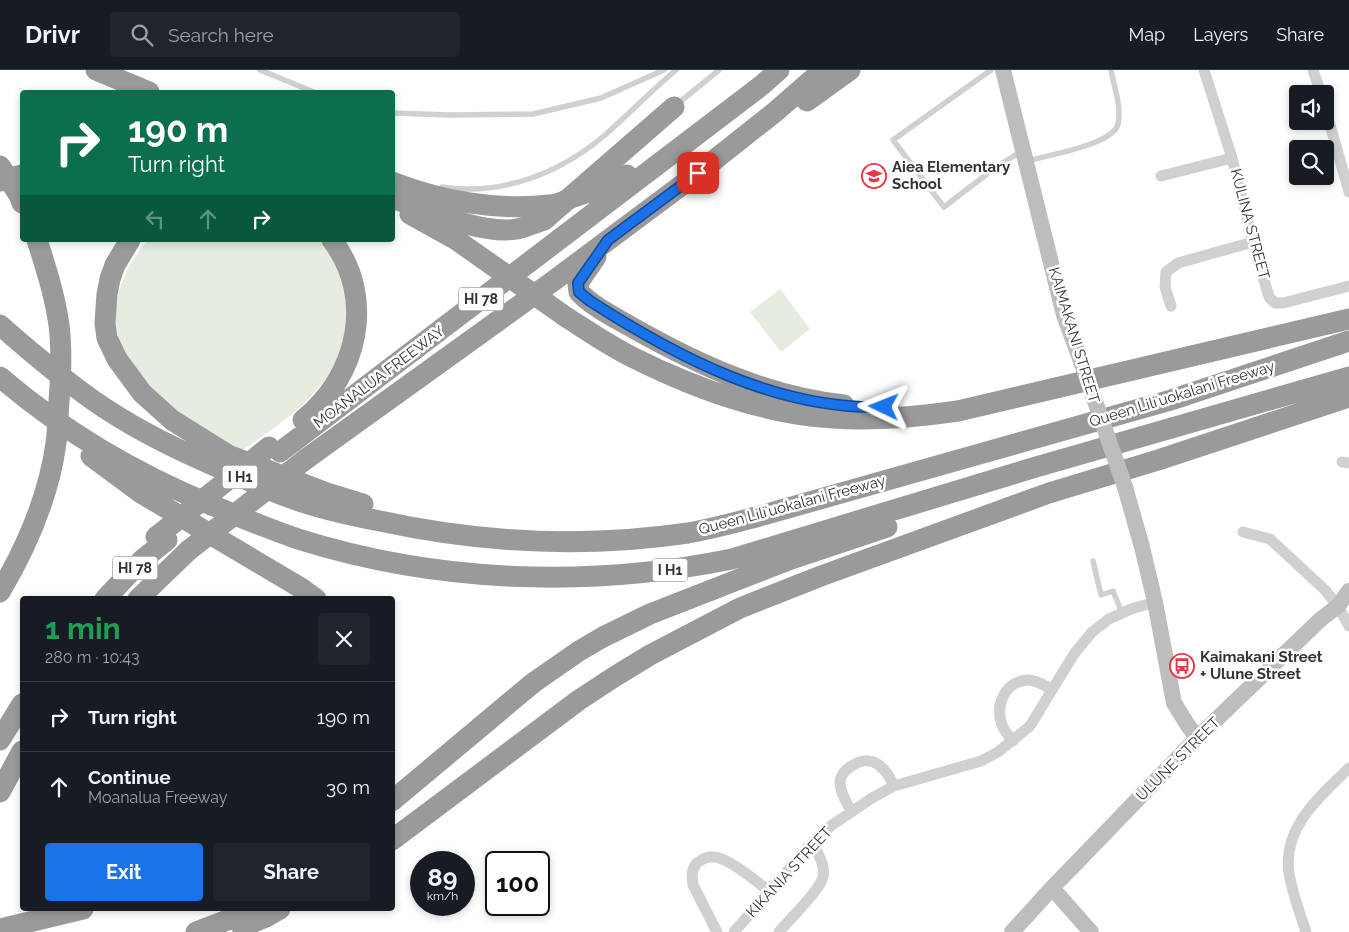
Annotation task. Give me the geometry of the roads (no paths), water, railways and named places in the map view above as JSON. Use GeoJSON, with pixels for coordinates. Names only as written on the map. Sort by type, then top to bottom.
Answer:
{"type":"FeatureCollection","features":[{"type":"Feature","properties":{"kind":"highway"},"geometry":{"type":"LineString","coordinates":[[96,70],[143,90]]}},
{"type":"Feature","properties":{"kind":"highway","name":"MOANALUA FREEWAY"},"geometry":{"type":"LineString","coordinates":[[274,450],[762,85],[779,70]]}},
{"type":"Feature","properties":{"kind":"highway","name":"HI 78"},"geometry":{"type":"LineString","coordinates":[[698,173],[775,112],[823,70]]}},
{"type":"Feature","properties":{"kind":"highway"},"geometry":{"type":"LineString","coordinates":[[698,173],[782,120],[850,70]]}},
{"type":"Feature","properties":{"kind":"highway"},"geometry":{"type":"LineString","coordinates":[[395,199],[463,222],[490,228],[517,228],[544,220],[674,107]]}},
{"type":"Feature","properties":{"kind":"highway"},"geometry":{"type":"LineString","coordinates":[[395,183],[459,202],[503,206],[551,205],[611,184],[682,144]]}},
{"type":"Feature","properties":{"kind":"highway"},"geometry":{"type":"LineString","coordinates":[[0,166],[20,190]]}},
{"type":"Feature","properties":{"kind":"highway","name":"MOANALUA FREEWAY"},"geometry":{"type":"LineString","coordinates":[[194,552],[427,373],[698,173]]}},
{"type":"Feature","properties":{"kind":"highway"},"geometry":{"type":"LineString","coordinates":[[0,181],[20,191]]}},
{"type":"Feature","properties":{"kind":"highway"},"geometry":{"type":"LineString","coordinates":[[395,207],[455,239],[566,317],[632,357],[683,381],[736,398],[789,412],[832,418],[899,419],[958,411],[1349,319]]}},
{"type":"Feature","properties":{"kind":"highway"},"geometry":{"type":"LineString","coordinates":[[608,240],[578,283],[579,292],[584,297],[688,357],[732,378],[773,391],[838,404],[871,408],[928,405],[1000,391],[1098,379]]}},
{"type":"Feature","properties":{"kind":"highway"},"geometry":{"type":"LineString","coordinates":[[0,592],[15,565],[35,518],[45,490],[56,443],[61,363],[59,326],[48,275],[38,242]]}},
{"type":"Feature","properties":{"kind":"highway"},"geometry":{"type":"LineString","coordinates":[[129,242],[116,265],[107,294],[105,324],[107,338],[118,359],[142,393],[172,420],[228,454],[326,493],[368,505],[516,540]]}},
{"type":"Feature","properties":{"kind":"highway"},"geometry":{"type":"LineString","coordinates":[[105,596],[139,553],[162,538],[274,450],[327,397],[338,383],[350,356],[356,327],[356,298],[348,269],[333,242]]}},
{"type":"Feature","properties":{"kind":"highway","name":"Queen Liliʻuokalani Freeway"},"geometry":{"type":"LineString","coordinates":[[0,326],[44,364],[107,409],[178,451],[285,496],[351,515],[426,531],[516,540],[584,541],[623,540],[690,532],[756,517],[1171,400],[1349,341]]}},
{"type":"Feature","properties":{"kind":"highway","name":"Queen Liliʻuokalani Freeway"},"geometry":{"type":"LineString","coordinates":[[4,380],[74,434],[105,453],[185,494],[260,526],[300,539],[393,563],[480,574],[544,578],[604,576],[688,568],[732,559],[1036,467],[1349,377]]}},
{"type":"Feature","properties":{"kind":"highway"},"geometry":{"type":"LineString","coordinates":[[4,380],[97,462],[141,494],[312,596]]}},
{"type":"Feature","properties":{"kind":"highway"},"geometry":{"type":"LineString","coordinates":[[395,838],[579,700],[650,655],[740,608],[821,576],[1049,493],[1158,460],[1349,397]]}},
{"type":"Feature","properties":{"kind":"highway"},"geometry":{"type":"LineString","coordinates":[[395,798],[533,683],[579,651],[627,625],[790,559],[880,530],[1036,467]]}},
{"type":"Feature","properties":{"kind":"highway"},"geometry":{"type":"LineString","coordinates":[[159,596],[194,552]]}},
{"type":"Feature","properties":{"kind":"highway","name":"HI 78"},"geometry":{"type":"LineString","coordinates":[[142,596],[194,552]]}},
{"type":"Feature","properties":{"kind":"highway"},"geometry":{"type":"LineString","coordinates":[[0,740],[20,707]]}},
{"type":"Feature","properties":{"kind":"highway"},"geometry":{"type":"LineString","coordinates":[[0,792],[20,755]]}},
{"type":"Feature","properties":{"kind":"highway"},"geometry":{"type":"LineString","coordinates":[[0,929],[75,911]]}},
{"type":"Feature","properties":{"kind":"highway"},"geometry":{"type":"LineString","coordinates":[[196,932],[251,911]]}},
{"type":"Feature","properties":{"kind":"highway"},"geometry":{"type":"LineString","coordinates":[[231,932],[277,911]]}},
{"type":"Feature","properties":{"kind":"street","name":"KAIMAKANI STREET"},"geometry":{"type":"LineString","coordinates":[[1003,70],[1064,315],[1124,488],[1142,547],[1155,602],[1174,703],[1197,738]]}},
{"type":"Feature","properties":{"kind":"street","name":"KULINA STREET"},"geometry":{"type":"LineString","coordinates":[[1204,70],[1232,158],[1269,296],[1274,303],[1283,303],[1349,286]]}},
{"type":"Feature","properties":{"kind":"street"},"geometry":{"type":"LineString","coordinates":[[1313,70],[1318,85]]}},
{"type":"Feature","properties":{"kind":"street"},"geometry":{"type":"LineString","coordinates":[[1331,130],[1349,192]]}},
{"type":"Feature","properties":{"kind":"street"},"geometry":{"type":"LineString","coordinates":[[1161,176],[1232,158]]}},
{"type":"Feature","properties":{"kind":"street"},"geometry":{"type":"LineString","coordinates":[[1171,306],[1165,287],[1166,272],[1178,263],[1253,242]]}},
{"type":"Feature","properties":{"kind":"street"},"geometry":{"type":"LineString","coordinates":[[1243,532],[1270,539],[1344,606],[1349,626]]}},
{"type":"Feature","properties":{"kind":"street","name":"ULUNE STREET"},"geometry":{"type":"LineString","coordinates":[[1012,932],[1197,738],[1321,619],[1344,606],[1349,591]]}},
{"type":"Feature","properties":{"kind":"street","name":"KIKANIA STREET"},"geometry":{"type":"LineString","coordinates":[[735,932],[812,843],[832,825],[894,786],[982,761],[998,752],[1030,726],[1074,654],[1092,632],[1109,619],[1155,602]]}},
{"type":"Feature","properties":{"kind":"street"},"geometry":{"type":"LineString","coordinates":[[1013,741],[1002,727],[999,713],[1001,700],[1007,689],[1017,682],[1028,680],[1040,682],[1052,690]]}},
{"type":"Feature","properties":{"kind":"street"},"geometry":{"type":"LineString","coordinates":[[852,811],[841,790],[840,780],[845,770],[858,761],[867,759],[876,763],[889,775],[894,786]]}},
{"type":"Feature","properties":{"kind":"street"},"geometry":{"type":"LineString","coordinates":[[1306,932],[1289,873],[1288,849],[1297,827],[1315,802],[1349,768]]}},
{"type":"Feature","properties":{"kind":"street"},"geometry":{"type":"LineString","coordinates":[[779,932],[817,888],[822,879],[823,870],[820,856],[812,843]]}},
{"type":"Feature","properties":{"kind":"street"},"geometry":{"type":"LineString","coordinates":[[717,932],[693,885],[694,867],[699,861],[716,856],[770,892]]}},
{"type":"Feature","properties":{"kind":"street"},"geometry":{"type":"LineString","coordinates":[[1052,888],[1091,932]]}},
{"type":"Feature","properties":{"kind":"lane"},"geometry":{"type":"LineString","coordinates":[[260,70],[309,90]]}},
{"type":"Feature","properties":{"kind":"lane"},"geometry":{"type":"LineString","coordinates":[[395,113],[451,115],[533,114],[601,98],[664,70]]}},
{"type":"Feature","properties":{"kind":"lane"},"geometry":{"type":"LineString","coordinates":[[438,186],[488,188],[507,185],[540,175],[562,164],[604,136],[676,70]]}},
{"type":"Feature","properties":{"kind":"lane"},"geometry":{"type":"LineString","coordinates":[[674,107],[719,70]]}},
{"type":"Feature","properties":{"kind":"lane"},"geometry":{"type":"LineString","coordinates":[[991,70],[893,140],[944,207],[996,167],[1024,156],[1093,144],[1111,134],[1118,126],[1119,110],[1111,70]]}},
{"type":"Feature","properties":{"kind":"lane"},"geometry":{"type":"LineString","coordinates":[[395,178],[414,182]]}},
{"type":"Feature","properties":{"kind":"lane"},"geometry":{"type":"LineString","coordinates":[[1093,561],[1101,595],[1114,591],[1122,613]]}},
{"type":"Feature","properties":{"kind":"place","name":"Aiea Elementary School"},"geometry":{"type":"Point","coordinates":[874,176]}},
{"type":"Feature","properties":{"kind":"place","name":"Kaimakani Street + Ulune Street"},"geometry":{"type":"Point","coordinates":[1182,666]}}]}
